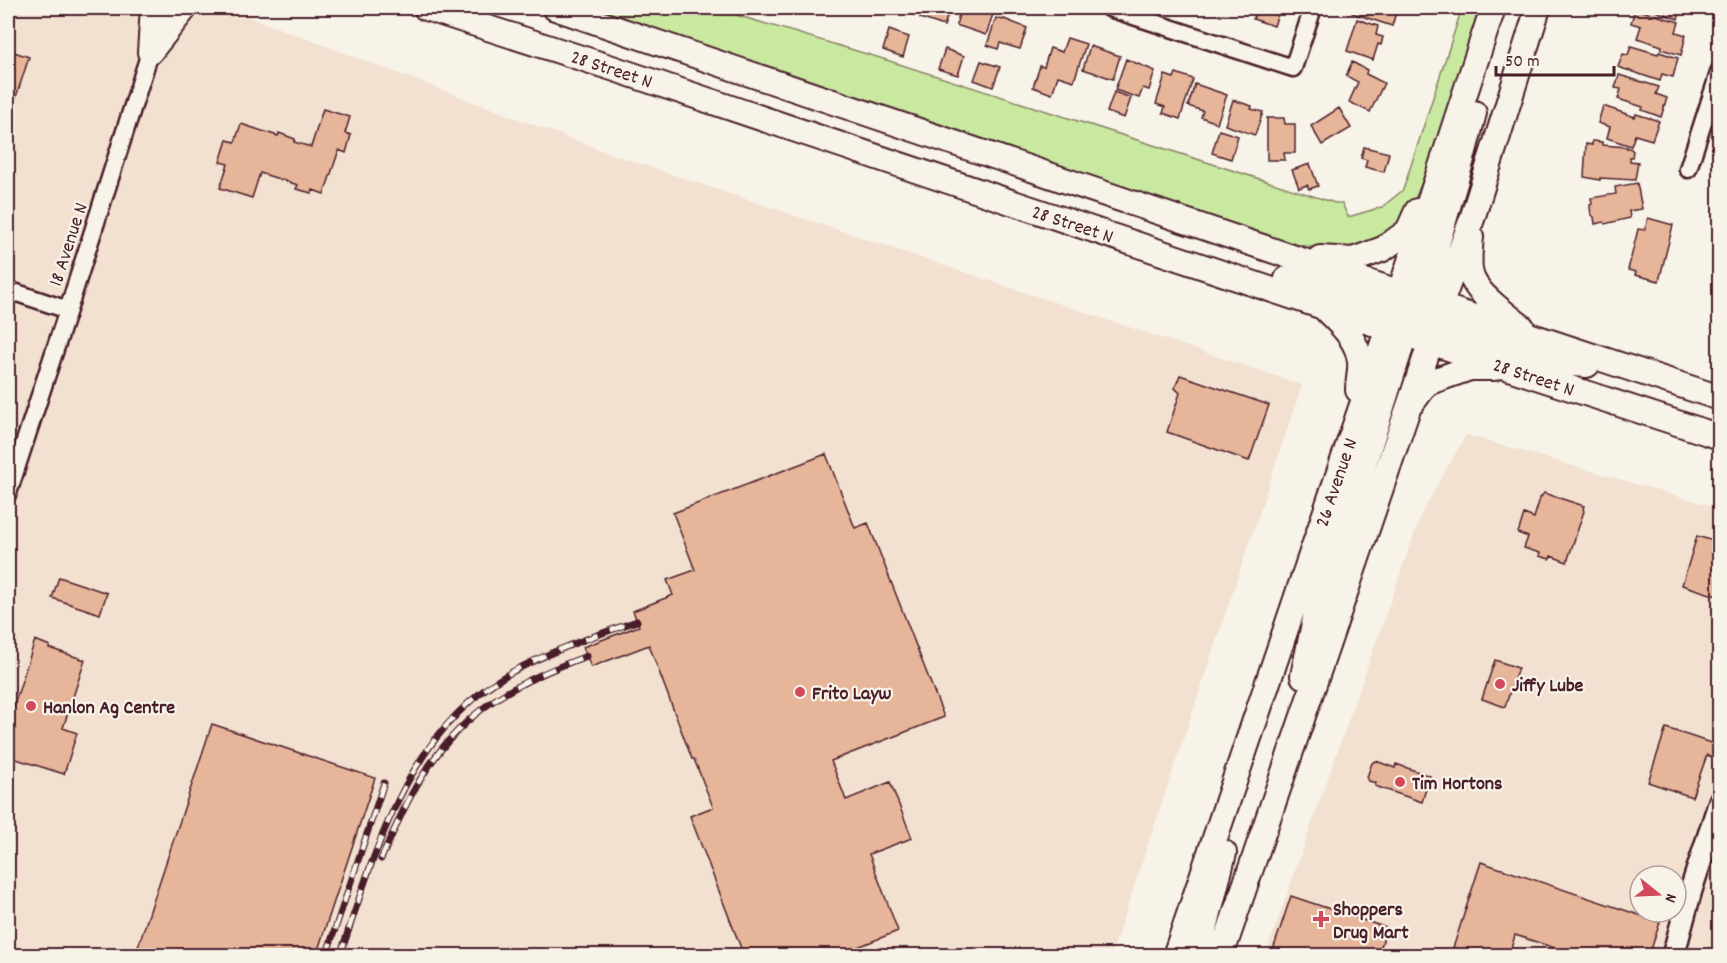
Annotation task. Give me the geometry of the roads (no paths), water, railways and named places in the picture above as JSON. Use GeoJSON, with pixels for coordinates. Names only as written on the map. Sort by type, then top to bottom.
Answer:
{"type":"FeatureCollection","features":[{"type":"Feature","properties":{"kind":"main road"},"geometry":{"type":"LineString","coordinates":[[150,52],[153,8]]}},
{"type":"Feature","properties":{"kind":"main road"},"geometry":{"type":"LineString","coordinates":[[150,52],[185,8]]}},
{"type":"Feature","properties":{"kind":"main road","name":"28 Street N"},"geometry":{"type":"LineString","coordinates":[[426,8],[612,68],[1323,307],[1414,317],[1533,336],[1719,398]]}},
{"type":"Feature","properties":{"kind":"main road","name":"28 Street N"},"geometry":{"type":"LineString","coordinates":[[555,8],[1286,255],[1414,317],[1511,368],[1719,437]]}},
{"type":"Feature","properties":{"kind":"main road","name":"26 Avenue N"},"geometry":{"type":"LineString","coordinates":[[1221,956],[1409,407],[1414,317],[1446,152],[1493,8]]}},
{"type":"Feature","properties":{"kind":"main road"},"geometry":{"type":"LineString","coordinates":[[1283,774],[1316,614],[1414,317],[1462,159],[1499,8]]}},
{"type":"Feature","properties":{"kind":"main road","name":"26 Avenue N"},"geometry":{"type":"LineString","coordinates":[[1174,956],[1355,424],[1472,219],[1538,8]]}},
{"type":"Feature","properties":{"kind":"main road"},"geometry":{"type":"LineString","coordinates":[[1286,255],[1353,260],[1383,249],[1408,231],[1446,152]]}},
{"type":"Feature","properties":{"kind":"main road"},"geometry":{"type":"LineString","coordinates":[[1472,219],[1469,258],[1472,279],[1483,293],[1533,336]]}},
{"type":"Feature","properties":{"kind":"main road"},"geometry":{"type":"LineString","coordinates":[[1153,250],[1272,275],[1560,363],[1625,368]]}},
{"type":"Feature","properties":{"kind":"main road"},"geometry":{"type":"LineString","coordinates":[[1323,307],[1349,333],[1360,361],[1355,424]]}},
{"type":"Feature","properties":{"kind":"main road"},"geometry":{"type":"LineString","coordinates":[[1409,407],[1427,383],[1470,368],[1511,368]]}},
{"type":"Feature","properties":{"kind":"main road"},"geometry":{"type":"LineString","coordinates":[[1198,956],[1258,708]]}},
{"type":"Feature","properties":{"kind":"main road"},"geometry":{"type":"LineString","coordinates":[[1230,956],[1231,928]]}},
{"type":"Feature","properties":{"kind":"street","name":"18 Avenue N"},"geometry":{"type":"LineString","coordinates":[[8,493],[165,8]]}},
{"type":"Feature","properties":{"kind":"street"},"geometry":{"type":"LineString","coordinates":[[1109,8],[1293,68],[1313,8]]}},
{"type":"Feature","properties":{"kind":"street"},"geometry":{"type":"LineString","coordinates":[[1688,169],[1719,70]]}},
{"type":"Feature","properties":{"kind":"street"},"geometry":{"type":"LineString","coordinates":[[8,290],[68,310]]}},
{"type":"Feature","properties":{"kind":"street"},"geometry":{"type":"LineString","coordinates":[[1673,956],[1719,801]]}},
{"type":"Feature","properties":{"kind":"railway"},"geometry":{"type":"LineString","coordinates":[[340,956],[382,836],[420,761],[445,727],[475,698],[510,673],[556,651],[637,621]]}},
{"type":"Feature","properties":{"kind":"railway"},"geometry":{"type":"LineString","coordinates":[[381,859],[419,782],[458,730],[496,699],[516,687],[587,656]]}},
{"type":"Feature","properties":{"kind":"railway"},"geometry":{"type":"LineString","coordinates":[[326,956],[384,783]]}},
{"type":"Feature","properties":{"kind":"place","name":"Jiffy Lube"},"geometry":{"type":"Point","coordinates":[1500,684]}},
{"type":"Feature","properties":{"kind":"place","name":"Frito Layw"},"geometry":{"type":"Point","coordinates":[800,692]}},
{"type":"Feature","properties":{"kind":"place","name":"Hanlon Ag Centre"},"geometry":{"type":"Point","coordinates":[31,706]}},
{"type":"Feature","properties":{"kind":"place","name":"Tim Hortons"},"geometry":{"type":"Point","coordinates":[1400,782]}},
{"type":"Feature","properties":{"kind":"place","name":"Shoppers Drug Mart"},"geometry":{"type":"Point","coordinates":[1321,919]}}]}
